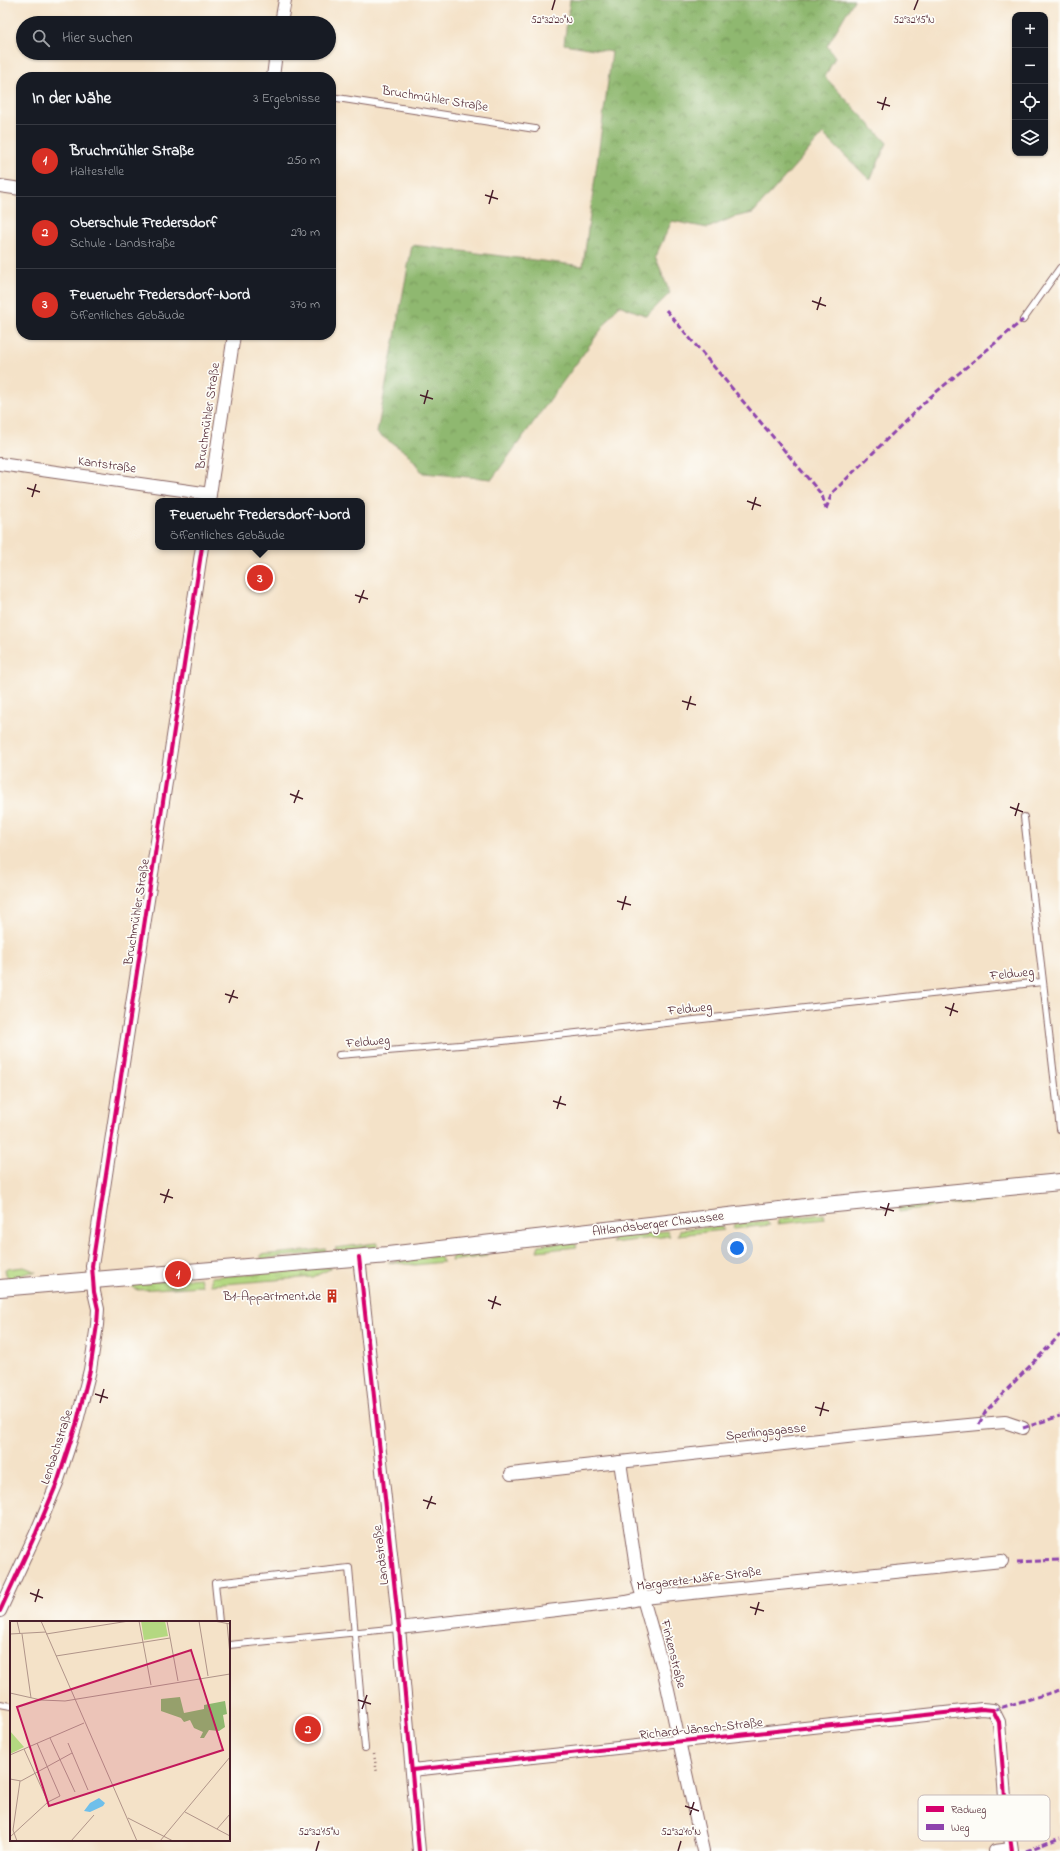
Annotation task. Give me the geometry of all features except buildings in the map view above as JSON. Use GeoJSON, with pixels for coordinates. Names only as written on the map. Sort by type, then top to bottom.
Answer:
{"type":"FeatureCollection","features":[{"type":"Feature","properties":{"kind":"main road","name":"Altlandsberger Chaussee"},"geometry":{"type":"LineString","coordinates":[[0,1288],[359,1257],[815,1206],[1060,1182]]}},
{"type":"Feature","properties":{"kind":"street"},"geometry":{"type":"LineString","coordinates":[[282,16],[285,0]]}},
{"type":"Feature","properties":{"kind":"street"},"geometry":{"type":"LineString","coordinates":[[273,72],[275,60]]}},
{"type":"Feature","properties":{"kind":"street"},"geometry":{"type":"LineString","coordinates":[[0,186],[16,188]]}},
{"type":"Feature","properties":{"kind":"street","name":"Bruchmühler Straße"},"geometry":{"type":"LineString","coordinates":[[210,498],[233,340]]}},
{"type":"Feature","properties":{"kind":"street","name":"Kantstraße"},"geometry":{"type":"LineString","coordinates":[[0,464],[210,498]]}},
{"type":"Feature","properties":{"kind":"street","name":"Bruchmühler Straße"},"geometry":{"type":"LineString","coordinates":[[93,1280],[92,1266],[202,550]]}},
{"type":"Feature","properties":{"kind":"street","name":"Landstraße"},"geometry":{"type":"LineString","coordinates":[[359,1257],[399,1628],[419,1851]]}},
{"type":"Feature","properties":{"kind":"street","name":"Lenbachstraße"},"geometry":{"type":"LineString","coordinates":[[0,1611],[57,1483],[76,1425],[90,1370],[97,1325],[98,1309],[93,1280]]}},
{"type":"Feature","properties":{"kind":"street","name":"Sperlingsgasse"},"geometry":{"type":"LineString","coordinates":[[511,1474],[874,1434],[1005,1422],[1023,1428]]}},
{"type":"Feature","properties":{"kind":"street","name":"Finkenstraße"},"geometry":{"type":"LineString","coordinates":[[620,1462],[638,1581],[664,1672],[703,1851]]}},
{"type":"Feature","properties":{"kind":"street","name":"Margarete-Näfe-Straße"},"geometry":{"type":"LineString","coordinates":[[399,1628],[626,1602],[644,1598],[1002,1561]]}},
{"type":"Feature","properties":{"kind":"street","name":"Richard-Jänsch-Straße"},"geometry":{"type":"LineString","coordinates":[[412,1770],[982,1709],[993,1710],[999,1722],[1006,1795]]}},
{"type":"Feature","properties":{"kind":"street"},"geometry":{"type":"LineString","coordinates":[[995,1851],[1012,1850]]}},
{"type":"Feature","properties":{"kind":"lane","name":"Bruchmühler Straße"},"geometry":{"type":"LineString","coordinates":[[336,98],[535,129]]}},
{"type":"Feature","properties":{"kind":"lane"},"geometry":{"type":"LineString","coordinates":[[1022,320],[1060,268]]}},
{"type":"Feature","properties":{"kind":"lane","name":"Feldweg"},"geometry":{"type":"LineString","coordinates":[[1024,816],[1060,1129]]}},
{"type":"Feature","properties":{"kind":"lane","name":"Feldweg"},"geometry":{"type":"LineString","coordinates":[[339,1055],[484,1043],[1042,982]]}},
{"type":"Feature","properties":{"kind":"lane"},"geometry":{"type":"LineString","coordinates":[[219,1621],[215,1582],[349,1568],[365,1748]]}},
{"type":"Feature","properties":{"kind":"lane"},"geometry":{"type":"LineString","coordinates":[[230,1645],[399,1628]]}},
{"type":"Feature","properties":{"kind":"lane"},"geometry":{"type":"LineString","coordinates":[[0,1704],[10,1706]]}},
{"type":"Feature","properties":{"kind":"path"},"geometry":{"type":"LineString","coordinates":[[365,1748],[374,1753],[377,1773]]}},
{"type":"Feature","properties":{"kind":"green space"},"geometry":{"type":"Polygon","coordinates":[[[570,0],[854,0],[827,46],[835,57],[825,77],[887,143],[870,180],[823,134],[753,213],[734,217],[708,228],[672,221],[655,257],[670,293],[647,316],[619,305],[492,479],[423,473],[407,453],[377,433],[412,245],[583,266],[612,52],[564,44],[570,0]]]}},
{"type":"Feature","properties":{"kind":"green space"},"geometry":{"type":"Polygon","coordinates":[[[992,1196],[994,1201],[950,1205],[952,1200],[992,1196]]]}},
{"type":"Feature","properties":{"kind":"green space"},"geometry":{"type":"Polygon","coordinates":[[[937,1202],[939,1206],[899,1211],[898,1206],[937,1202]]]}},
{"type":"Feature","properties":{"kind":"green space"},"geometry":{"type":"Polygon","coordinates":[[[824,1214],[825,1219],[777,1224],[779,1219],[824,1214]]]}},
{"type":"Feature","properties":{"kind":"green space"},"geometry":{"type":"Polygon","coordinates":[[[766,1221],[770,1225],[733,1229],[734,1224],[766,1221]]]}},
{"type":"Feature","properties":{"kind":"green space"},"geometry":{"type":"Polygon","coordinates":[[[720,1226],[724,1230],[678,1235],[680,1230],[720,1226]]]}},
{"type":"Feature","properties":{"kind":"green space"},"geometry":{"type":"Polygon","coordinates":[[[667,1231],[670,1236],[612,1243],[614,1237],[667,1231]]]}},
{"type":"Feature","properties":{"kind":"green space"},"geometry":{"type":"Polygon","coordinates":[[[574,1241],[577,1247],[537,1251],[539,1245],[574,1241]]]}},
{"type":"Feature","properties":{"kind":"green space"},"geometry":{"type":"Polygon","coordinates":[[[377,1243],[377,1248],[338,1252],[335,1248],[377,1243]]]}},
{"type":"Feature","properties":{"kind":"green space"},"geometry":{"type":"Polygon","coordinates":[[[326,1249],[325,1252],[262,1259],[260,1255],[326,1249]]]}},
{"type":"Feature","properties":{"kind":"green space"},"geometry":{"type":"Polygon","coordinates":[[[484,1251],[488,1256],[451,1261],[453,1254],[484,1251]]]}},
{"type":"Feature","properties":{"kind":"green space"},"geometry":{"type":"Polygon","coordinates":[[[440,1256],[443,1262],[415,1265],[388,1262],[440,1256]]]}},
{"type":"Feature","properties":{"kind":"green space"},"geometry":{"type":"Polygon","coordinates":[[[24,1267],[37,1272],[31,1272],[9,1279],[6,1274],[5,1269],[24,1267]]]}},
{"type":"Feature","properties":{"kind":"green space"},"geometry":{"type":"Polygon","coordinates":[[[330,1267],[330,1269],[313,1277],[211,1285],[211,1277],[330,1267]]]}},
{"type":"Feature","properties":{"kind":"green space"},"geometry":{"type":"Polygon","coordinates":[[[200,1278],[202,1286],[138,1290],[133,1288],[133,1283],[200,1278]]]}},
{"type":"Feature","properties":{"kind":"marked path"},"geometry":{"type":"LineString","coordinates":[[666,310],[822,495],[826,509]]}},
{"type":"Feature","properties":{"kind":"marked path"},"geometry":{"type":"LineString","coordinates":[[826,509],[832,493],[929,398],[1023,320]]}},
{"type":"Feature","properties":{"kind":"marked path"},"geometry":{"type":"LineString","coordinates":[[979,1424],[986,1411],[1060,1335]]}},
{"type":"Feature","properties":{"kind":"marked path"},"geometry":{"type":"LineString","coordinates":[[1023,1428],[1060,1416]]}},
{"type":"Feature","properties":{"kind":"marked path"},"geometry":{"type":"LineString","coordinates":[[1017,1562],[1060,1560]]}},
{"type":"Feature","properties":{"kind":"marked path"},"geometry":{"type":"LineString","coordinates":[[993,1710],[1060,1690]]}},
{"type":"Feature","properties":{"kind":"marked path"},"geometry":{"type":"LineString","coordinates":[[1026,1851],[1060,1838]]}},
{"type":"Feature","properties":{"kind":"cycle path"},"geometry":{"type":"LineString","coordinates":[[0,1611],[57,1483],[76,1425],[90,1370],[98,1309],[94,1292],[92,1266],[202,550]]}},
{"type":"Feature","properties":{"kind":"cycle path"},"geometry":{"type":"LineString","coordinates":[[359,1257],[399,1628],[419,1851]]}},
{"type":"Feature","properties":{"kind":"cycle path"},"geometry":{"type":"LineString","coordinates":[[412,1770],[982,1709],[993,1710],[999,1722],[1005,1795]]}},
{"type":"Feature","properties":{"kind":"cycle path"},"geometry":{"type":"LineString","coordinates":[[1011,1841],[1012,1851]]}},
{"type":"Feature","properties":{"kind":"place","name":"Feuerwehr Fredersdorf-Nord"},"geometry":{"type":"Point","coordinates":[260,578]}},
{"type":"Feature","properties":{"kind":"place","name":"Bruchmühler Straße"},"geometry":{"type":"Point","coordinates":[178,1274]}},
{"type":"Feature","properties":{"kind":"place","name":"B1-Appartment.de"},"geometry":{"type":"Point","coordinates":[332,1296]}},
{"type":"Feature","properties":{"kind":"place","name":"Oberschule Fredersdorf"},"geometry":{"type":"Point","coordinates":[308,1729]}}]}
